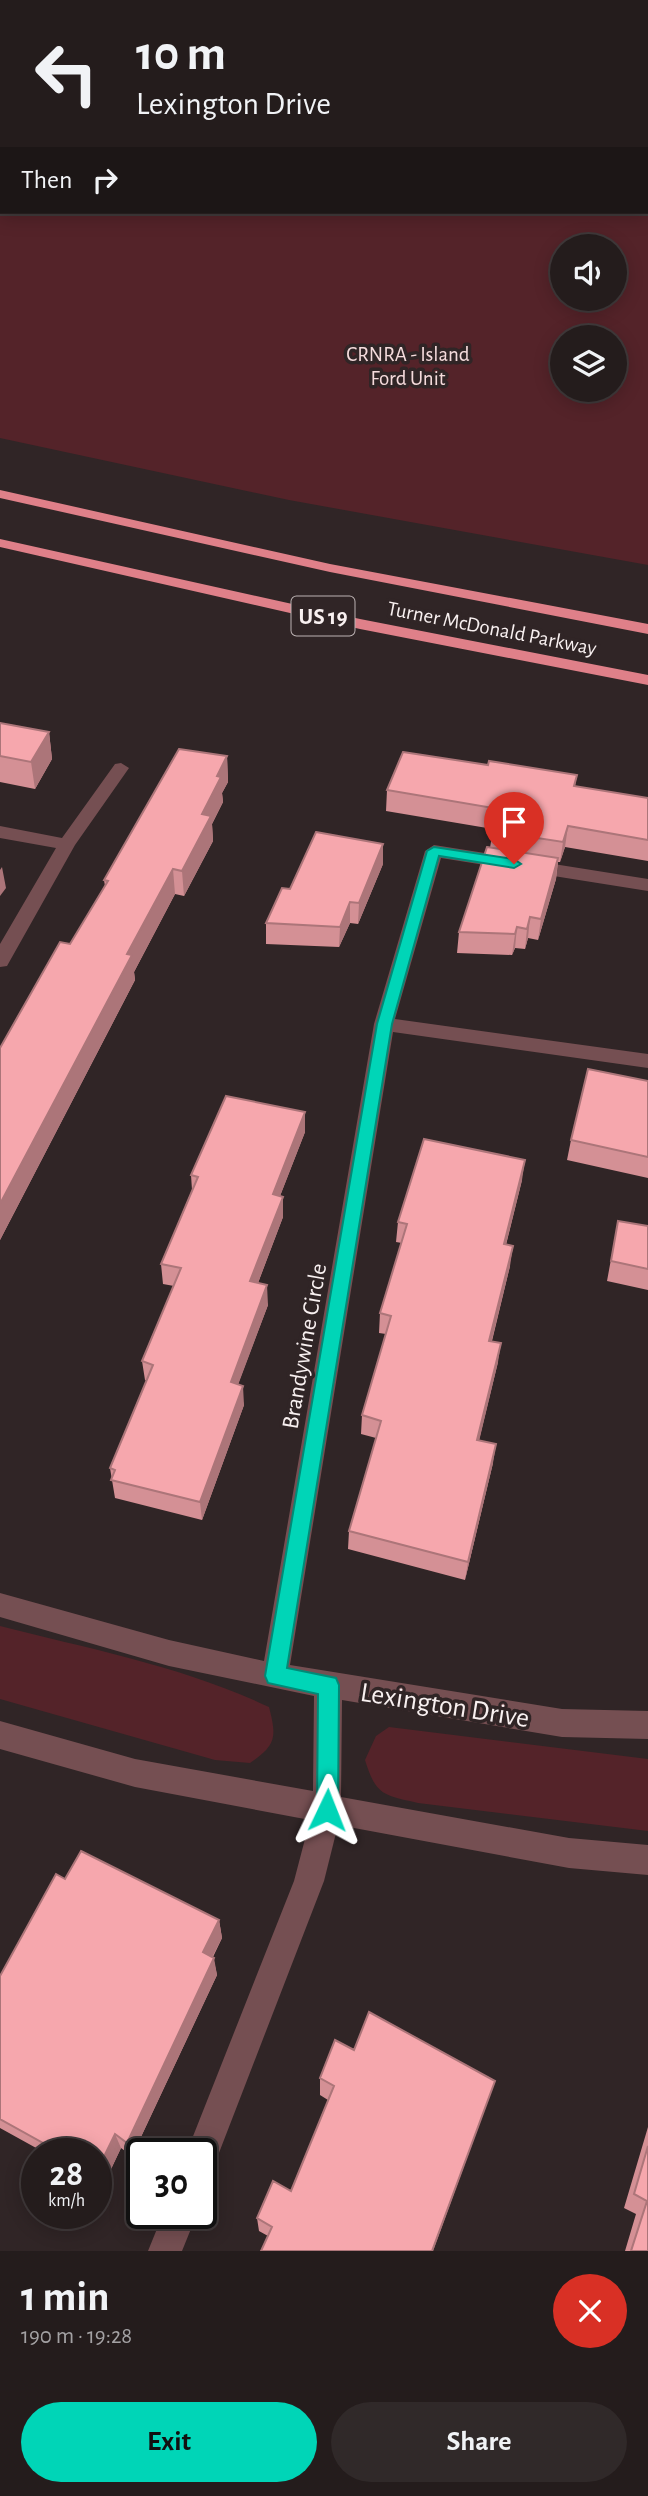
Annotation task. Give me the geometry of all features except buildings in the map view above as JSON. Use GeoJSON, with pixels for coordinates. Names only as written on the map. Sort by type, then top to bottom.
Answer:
{"type":"FeatureCollection","features":[{"type":"Feature","properties":{"kind":"highway","name":"Turner McDonald Parkway"},"geometry":{"type":"LineString","coordinates":[[0,494],[330,568],[648,629]]}},
{"type":"Feature","properties":{"kind":"highway","name":"Turner McDonald Parkway"},"geometry":{"type":"LineString","coordinates":[[0,543],[360,624],[648,680]]}},
{"type":"Feature","properties":{"kind":"street"},"geometry":{"type":"LineString","coordinates":[[0,961],[67,844],[121,768]]}},
{"type":"Feature","properties":{"kind":"street"},"geometry":{"type":"LineString","coordinates":[[0,832],[67,844]]}},
{"type":"Feature","properties":{"kind":"street","name":"Brandywine Circle"},"geometry":{"type":"LineString","coordinates":[[275,1676],[384,1024],[434,851],[648,885]]}},
{"type":"Feature","properties":{"kind":"street"},"geometry":{"type":"LineString","coordinates":[[384,1024],[648,1061]]}},
{"type":"Feature","properties":{"kind":"street","name":"Lexington Drive"},"geometry":{"type":"LineString","coordinates":[[0,1605],[169,1653],[275,1676],[562,1723],[648,1726]]}},
{"type":"Feature","properties":{"kind":"street"},"geometry":{"type":"LineString","coordinates":[[209,2138],[309,1881],[327,1810],[328,1685]]}},
{"type":"Feature","properties":{"kind":"street"},"geometry":{"type":"LineString","coordinates":[[0,1735],[135,1773],[569,1853],[648,1860]]}},
{"type":"Feature","properties":{"kind":"street"},"geometry":{"type":"LineString","coordinates":[[165,2251],[174,2229]]}},
{"type":"Feature","properties":{"kind":"green space","name":"CRNRA - Island Ford Unit"},"geometry":{"type":"Polygon","coordinates":[[[0,214],[648,214],[648,565],[289,500],[0,438],[0,214]]]}},
{"type":"Feature","properties":{"kind":"green space"},"geometry":{"type":"Polygon","coordinates":[[[0,1626],[171,1670],[269,1707],[273,1726],[270,1746],[250,1763],[215,1760],[0,1699],[0,1626]]]}},
{"type":"Feature","properties":{"kind":"green space"},"geometry":{"type":"Polygon","coordinates":[[[389,1727],[648,1759],[648,1831],[418,1803],[389,1795],[373,1781],[365,1760],[376,1736],[389,1727]]]}},
{"type":"Feature","properties":{"kind":"route"},"geometry":{"type":"LineString","coordinates":[[327,1810],[330,1748],[328,1685],[275,1676],[384,1024],[434,851],[514,864]]}}]}
